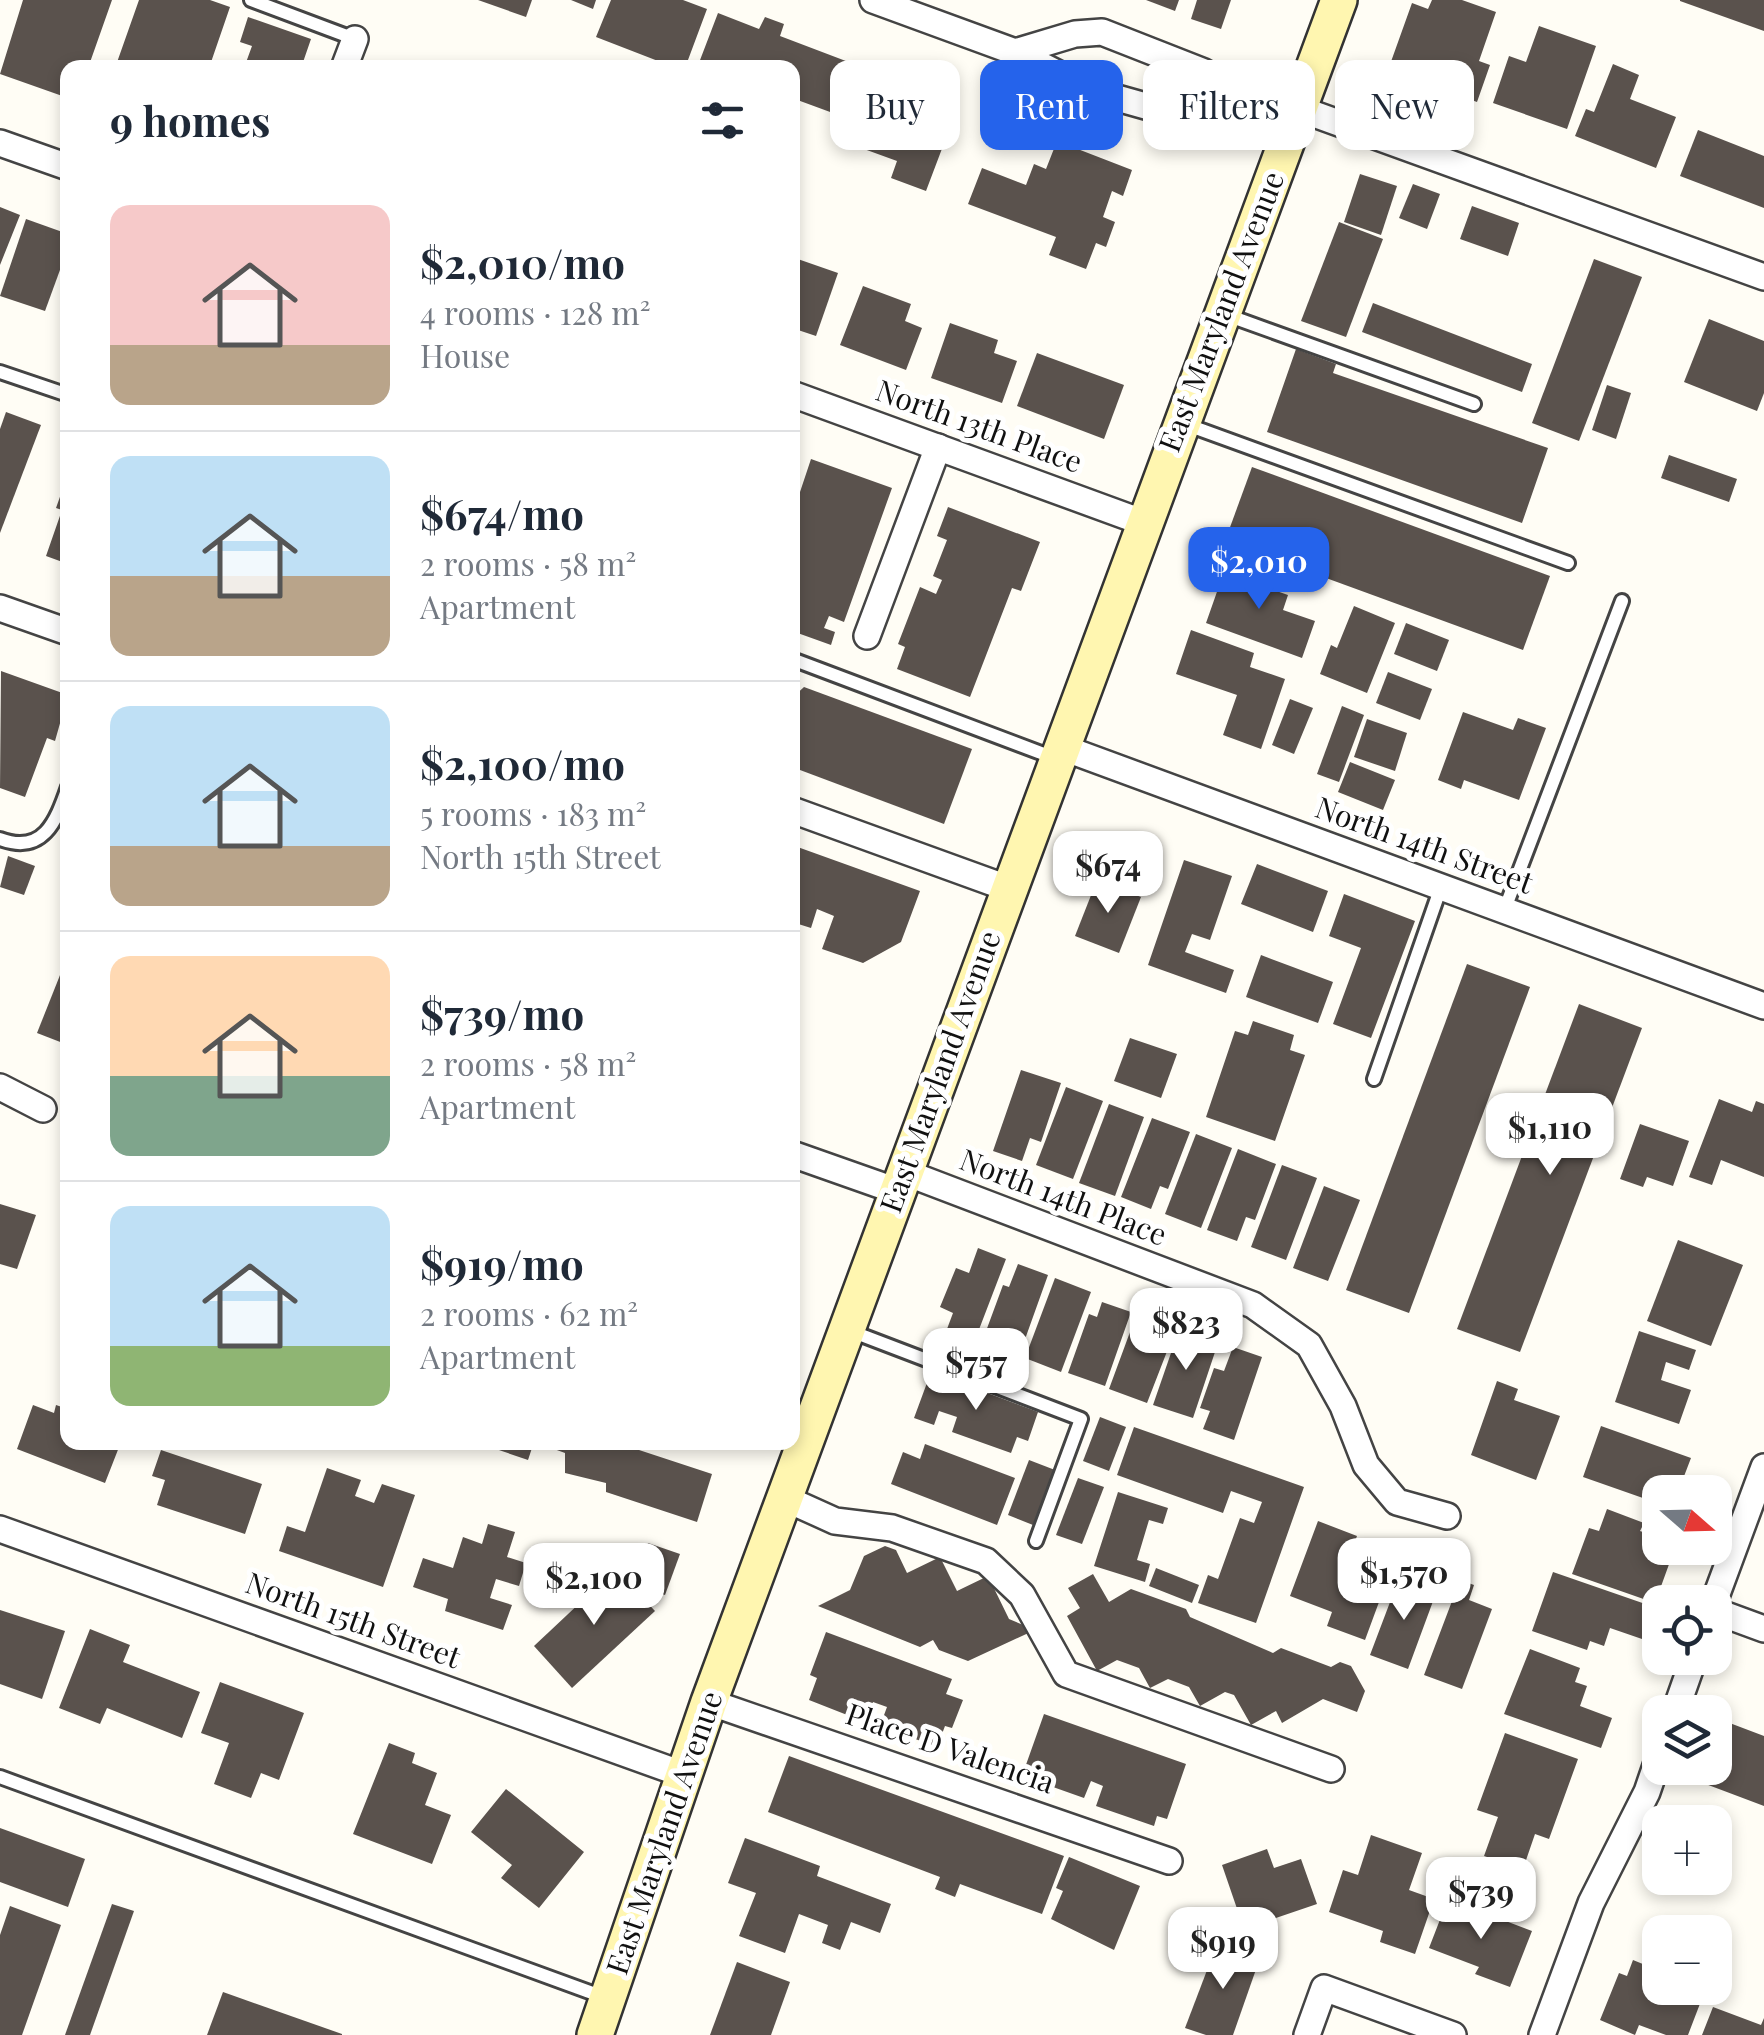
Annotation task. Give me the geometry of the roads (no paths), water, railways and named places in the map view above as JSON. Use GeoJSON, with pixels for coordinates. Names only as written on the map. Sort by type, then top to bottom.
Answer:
{"type":"FeatureCollection","features":[{"type":"Feature","properties":{"kind":"street"},"geometry":{"type":"LineString","coordinates":[[873,0],[1015,52],[1092,91],[1143,106]]}},
{"type":"Feature","properties":{"kind":"street","name":"East Maryland Avenue"},"geometry":{"type":"LineString","coordinates":[[1315,67],[1339,0]]}},
{"type":"Feature","properties":{"kind":"street"},"geometry":{"type":"LineString","coordinates":[[1015,52],[1075,34],[1102,32],[1173,60]]}},
{"type":"Feature","properties":{"kind":"street"},"geometry":{"type":"LineString","coordinates":[[347,60],[355,38]]}},
{"type":"Feature","properties":{"kind":"street"},"geometry":{"type":"LineString","coordinates":[[1315,126],[1764,277]]}},
{"type":"Feature","properties":{"kind":"street"},"geometry":{"type":"LineString","coordinates":[[0,143],[60,165]]}},
{"type":"Feature","properties":{"kind":"street","name":"East Maryland Avenue"},"geometry":{"type":"LineString","coordinates":[[595,2035],[708,1702],[1142,522],[1284,150]]}},
{"type":"Feature","properties":{"kind":"street","name":"North 13th Place"},"geometry":{"type":"LineString","coordinates":[[800,397],[1142,522]]}},
{"type":"Feature","properties":{"kind":"street"},"geometry":{"type":"LineString","coordinates":[[868,636],[938,446]]}},
{"type":"Feature","properties":{"kind":"street"},"geometry":{"type":"LineString","coordinates":[[0,608],[60,629]]}},
{"type":"Feature","properties":{"kind":"street","name":"North 14th Street"},"geometry":{"type":"LineString","coordinates":[[1059,753],[1764,1006]]}},
{"type":"Feature","properties":{"kind":"street"},"geometry":{"type":"LineString","coordinates":[[800,813],[1010,889]]}},
{"type":"Feature","properties":{"kind":"street"},"geometry":{"type":"LineString","coordinates":[[0,1087],[43,1108]]}},
{"type":"Feature","properties":{"kind":"street","name":"North 14th Place"},"geometry":{"type":"LineString","coordinates":[[800,1156],[900,1181],[1253,1305],[1309,1344],[1343,1406],[1366,1464],[1397,1502],[1447,1516]]}},
{"type":"Feature","properties":{"kind":"street"},"geometry":{"type":"LineString","coordinates":[[1720,1585],[1764,1467]]}},
{"type":"Feature","properties":{"kind":"street"},"geometry":{"type":"LineString","coordinates":[[784,1498],[835,1520],[892,1528],[986,1561],[1022,1595],[1066,1674],[1330,1769]]}},
{"type":"Feature","properties":{"kind":"street","name":"North 15th Street"},"geometry":{"type":"LineString","coordinates":[[0,1529],[685,1775]]}},
{"type":"Feature","properties":{"kind":"street"},"geometry":{"type":"LineString","coordinates":[[1732,1617],[1764,1629]]}},
{"type":"Feature","properties":{"kind":"street","name":"Place D Valencia"},"geometry":{"type":"LineString","coordinates":[[708,1702],[1169,1861]]}},
{"type":"Feature","properties":{"kind":"street"},"geometry":{"type":"LineString","coordinates":[[1542,2035],[1592,1903],[1649,1785]]}},
{"type":"Feature","properties":{"kind":"street"},"geometry":{"type":"LineString","coordinates":[[1306,2035],[1324,1988],[1453,2035]]}},
{"type":"Feature","properties":{"kind":"lane"},"geometry":{"type":"LineString","coordinates":[[252,0],[355,38]]}},
{"type":"Feature","properties":{"kind":"lane"},"geometry":{"type":"LineString","coordinates":[[1222,313],[1474,404]]}},
{"type":"Feature","properties":{"kind":"lane"},"geometry":{"type":"LineString","coordinates":[[0,372],[60,392]]}},
{"type":"Feature","properties":{"kind":"lane"},"geometry":{"type":"LineString","coordinates":[[1180,423],[1568,563]]}},
{"type":"Feature","properties":{"kind":"lane"},"geometry":{"type":"LineString","coordinates":[[1504,910],[1622,601]]}},
{"type":"Feature","properties":{"kind":"lane"},"geometry":{"type":"LineString","coordinates":[[800,662],[1059,753]]}},
{"type":"Feature","properties":{"kind":"lane"},"geometry":{"type":"LineString","coordinates":[[0,839],[19,846],[38,841],[56,824],[60,812]]}},
{"type":"Feature","properties":{"kind":"lane"},"geometry":{"type":"LineString","coordinates":[[1374,1079],[1441,887]]}},
{"type":"Feature","properties":{"kind":"lane"},"geometry":{"type":"LineString","coordinates":[[846,1329],[1082,1419],[1036,1541]]}},
{"type":"Feature","properties":{"kind":"lane"},"geometry":{"type":"LineString","coordinates":[[0,1777],[608,1999]]}}]}
